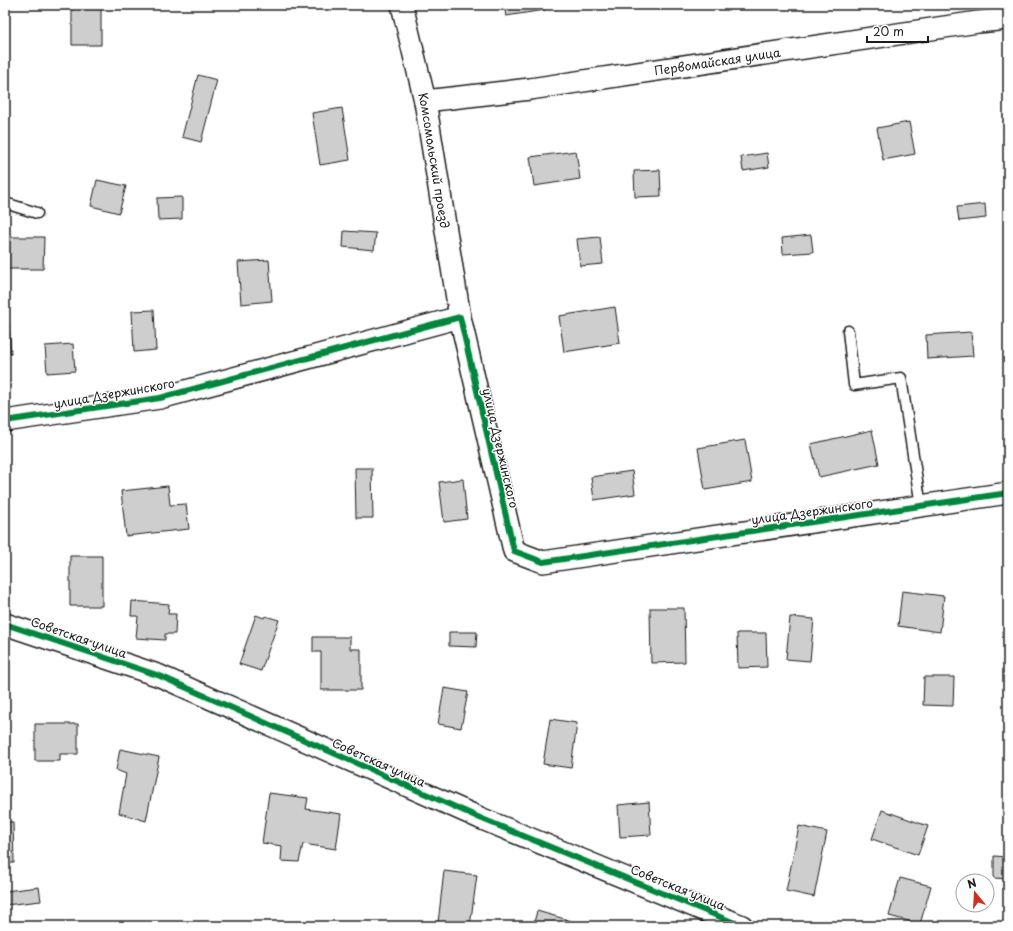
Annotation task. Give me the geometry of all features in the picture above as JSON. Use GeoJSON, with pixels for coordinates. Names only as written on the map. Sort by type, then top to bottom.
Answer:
{"type":"FeatureCollection","features":[{"type":"Feature","properties":{"kind":"street","name":"Комсомольский проезд"},"geometry":{"type":"LineString","coordinates":[[402,5],[425,101],[460,317]]}},
{"type":"Feature","properties":{"kind":"street","name":"Первомайская улица"},"geometry":{"type":"LineString","coordinates":[[425,101],[530,90],[978,14],[1008,19]]}},
{"type":"Feature","properties":{"kind":"street","name":"улица Дзержинского"},"geometry":{"type":"LineString","coordinates":[[5,421],[160,398],[460,317],[514,550],[543,562],[1008,493]]}},
{"type":"Feature","properties":{"kind":"street","name":"Советская улица"},"geometry":{"type":"LineString","coordinates":[[5,624],[160,676],[480,818],[742,926]]}},
{"type":"Feature","properties":{"kind":"lane"},"geometry":{"type":"LineString","coordinates":[[5,203],[36,213]]}},
{"type":"Feature","properties":{"kind":"lane"},"geometry":{"type":"LineString","coordinates":[[848,331],[854,385],[901,378],[921,506]]}},
{"type":"Feature","properties":{"kind":"building"},"geometry":{"type":"Polygon","coordinates":[[[504,5],[545,5],[545,10],[506,16],[504,5]]]}},
{"type":"Feature","properties":{"kind":"building"},"geometry":{"type":"Polygon","coordinates":[[[72,6],[101,6],[101,45],[72,45],[72,6]]]}},
{"type":"Feature","properties":{"kind":"building"},"geometry":{"type":"Polygon","coordinates":[[[6,50],[7,83],[5,83],[6,50]]]}},
{"type":"Feature","properties":{"kind":"building"},"geometry":{"type":"Polygon","coordinates":[[[198,75],[217,80],[201,142],[182,137],[198,75]]]}},
{"type":"Feature","properties":{"kind":"building"},"geometry":{"type":"Polygon","coordinates":[[[342,108],[350,160],[320,165],[312,113],[342,108]]]}},
{"type":"Feature","properties":{"kind":"building"},"geometry":{"type":"Polygon","coordinates":[[[909,122],[915,154],[883,160],[877,128],[909,122]]]}},
{"type":"Feature","properties":{"kind":"building"},"geometry":{"type":"Polygon","coordinates":[[[576,151],[580,179],[534,186],[530,157],[576,151]]]}},
{"type":"Feature","properties":{"kind":"building"},"geometry":{"type":"Polygon","coordinates":[[[767,153],[769,167],[743,171],[741,157],[767,153]]]}},
{"type":"Feature","properties":{"kind":"building"},"geometry":{"type":"Polygon","coordinates":[[[660,170],[661,196],[635,197],[634,171],[660,170]]]}},
{"type":"Feature","properties":{"kind":"building"},"geometry":{"type":"Polygon","coordinates":[[[97,180],[126,186],[119,213],[91,206],[97,180]]]}},
{"type":"Feature","properties":{"kind":"building"},"geometry":{"type":"Polygon","coordinates":[[[182,197],[182,219],[158,220],[157,198],[182,197]]]}},
{"type":"Feature","properties":{"kind":"building"},"geometry":{"type":"Polygon","coordinates":[[[985,204],[986,218],[959,221],[957,207],[985,204]]]}},
{"type":"Feature","properties":{"kind":"building"},"geometry":{"type":"Polygon","coordinates":[[[344,231],[376,233],[374,250],[343,247],[344,231]]]}},
{"type":"Feature","properties":{"kind":"building"},"geometry":{"type":"Polygon","coordinates":[[[811,235],[813,252],[783,254],[782,238],[811,235]]]}},
{"type":"Feature","properties":{"kind":"building"},"geometry":{"type":"Polygon","coordinates":[[[5,237],[44,237],[43,269],[5,269],[5,237]]]}},
{"type":"Feature","properties":{"kind":"building"},"geometry":{"type":"Polygon","coordinates":[[[600,237],[603,264],[580,266],[577,239],[600,237]]]}},
{"type":"Feature","properties":{"kind":"building"},"geometry":{"type":"Polygon","coordinates":[[[269,260],[272,301],[241,304],[238,262],[269,260]]]}},
{"type":"Feature","properties":{"kind":"building"},"geometry":{"type":"Polygon","coordinates":[[[615,307],[620,343],[564,352],[559,316],[615,307]]]}},
{"type":"Feature","properties":{"kind":"building"},"geometry":{"type":"Polygon","coordinates":[[[154,310],[156,350],[134,352],[132,311],[154,310]]]}},
{"type":"Feature","properties":{"kind":"building"},"geometry":{"type":"Polygon","coordinates":[[[9,325],[11,353],[5,354],[5,326],[9,325]]]}},
{"type":"Feature","properties":{"kind":"building"},"geometry":{"type":"Polygon","coordinates":[[[971,332],[973,356],[927,359],[926,335],[971,332]]]}},
{"type":"Feature","properties":{"kind":"building"},"geometry":{"type":"Polygon","coordinates":[[[73,344],[75,371],[47,373],[45,346],[73,344]]]}},
{"type":"Feature","properties":{"kind":"building"},"geometry":{"type":"Polygon","coordinates":[[[1006,401],[1008,401],[1008,424],[1007,424],[1006,401]]]}},
{"type":"Feature","properties":{"kind":"building"},"geometry":{"type":"Polygon","coordinates":[[[872,430],[879,464],[819,477],[811,444],[872,430]]]}},
{"type":"Feature","properties":{"kind":"building"},"geometry":{"type":"Polygon","coordinates":[[[745,440],[752,482],[705,490],[698,448],[745,440]]]}},
{"type":"Feature","properties":{"kind":"building"},"geometry":{"type":"Polygon","coordinates":[[[355,468],[372,468],[373,518],[356,518],[355,468]]]}},
{"type":"Feature","properties":{"kind":"building"},"geometry":{"type":"Polygon","coordinates":[[[632,471],[635,494],[594,500],[591,477],[632,471]]]}},
{"type":"Feature","properties":{"kind":"building"},"geometry":{"type":"Polygon","coordinates":[[[463,479],[467,519],[444,522],[439,482],[463,479]]]}},
{"type":"Feature","properties":{"kind":"building"},"geometry":{"type":"Polygon","coordinates":[[[168,486],[170,505],[186,504],[189,529],[126,536],[121,491],[168,486]]]}},
{"type":"Feature","properties":{"kind":"building"},"geometry":{"type":"Polygon","coordinates":[[[70,556],[102,556],[102,606],[70,606],[70,556]]]}},
{"type":"Feature","properties":{"kind":"building"},"geometry":{"type":"Polygon","coordinates":[[[902,591],[944,596],[940,632],[898,626],[902,591]]]}},
{"type":"Feature","properties":{"kind":"building"},"geometry":{"type":"Polygon","coordinates":[[[132,601],[169,604],[168,614],[176,614],[175,634],[165,634],[165,640],[136,638],[138,616],[131,616],[132,601]]]}},
{"type":"Feature","properties":{"kind":"building"},"geometry":{"type":"Polygon","coordinates":[[[650,608],[684,608],[685,662],[651,663],[650,608]]]}},
{"type":"Feature","properties":{"kind":"building"},"geometry":{"type":"Polygon","coordinates":[[[256,615],[264,618],[265,616],[279,620],[261,671],[239,664],[256,615]]]}},
{"type":"Feature","properties":{"kind":"building"},"geometry":{"type":"Polygon","coordinates":[[[790,617],[814,619],[810,661],[786,659],[790,617]]]}},
{"type":"Feature","properties":{"kind":"building"},"geometry":{"type":"Polygon","coordinates":[[[449,632],[477,632],[476,647],[449,646],[449,632]]]}},
{"type":"Feature","properties":{"kind":"building"},"geometry":{"type":"Polygon","coordinates":[[[737,633],[766,633],[767,667],[738,668],[737,633]]]}},
{"type":"Feature","properties":{"kind":"building"},"geometry":{"type":"Polygon","coordinates":[[[313,637],[350,637],[350,649],[361,649],[361,690],[321,690],[321,652],[313,652],[313,637]]]}},
{"type":"Feature","properties":{"kind":"building"},"geometry":{"type":"Polygon","coordinates":[[[924,677],[954,677],[953,706],[923,705],[924,677]]]}},
{"type":"Feature","properties":{"kind":"building"},"geometry":{"type":"Polygon","coordinates":[[[444,688],[468,692],[461,728],[438,724],[444,688]]]}},
{"type":"Feature","properties":{"kind":"building"},"geometry":{"type":"Polygon","coordinates":[[[550,719],[577,723],[571,768],[543,764],[550,719]]]}},
{"type":"Feature","properties":{"kind":"building"},"geometry":{"type":"Polygon","coordinates":[[[35,724],[78,724],[78,754],[60,754],[60,761],[35,761],[35,724]]]}},
{"type":"Feature","properties":{"kind":"building"},"geometry":{"type":"Polygon","coordinates":[[[120,749],[159,757],[146,821],[119,813],[126,774],[116,770],[120,749]]]}},
{"type":"Feature","properties":{"kind":"building"},"geometry":{"type":"Polygon","coordinates":[[[1008,752],[1008,779],[1006,779],[1008,752]]]}},
{"type":"Feature","properties":{"kind":"building"},"geometry":{"type":"Polygon","coordinates":[[[269,793],[308,798],[306,809],[341,814],[336,849],[303,844],[299,862],[281,861],[282,846],[262,843],[269,793]]]}},
{"type":"Feature","properties":{"kind":"building"},"geometry":{"type":"Polygon","coordinates":[[[649,802],[651,835],[620,837],[618,805],[649,802]]]}},
{"type":"Feature","properties":{"kind":"building"},"geometry":{"type":"Polygon","coordinates":[[[882,810],[928,826],[918,855],[872,839],[882,810]]]}},
{"type":"Feature","properties":{"kind":"building"},"geometry":{"type":"Polygon","coordinates":[[[5,822],[13,822],[14,863],[5,863],[5,822]]]}},
{"type":"Feature","properties":{"kind":"building"},"geometry":{"type":"Polygon","coordinates":[[[799,826],[827,832],[814,897],[786,891],[799,826]]]}},
{"type":"Feature","properties":{"kind":"building"},"geometry":{"type":"Polygon","coordinates":[[[994,856],[1008,857],[1008,879],[995,878],[994,856]]]}},
{"type":"Feature","properties":{"kind":"building"},"geometry":{"type":"Polygon","coordinates":[[[444,871],[477,875],[470,926],[438,923],[444,871]]]}},
{"type":"Feature","properties":{"kind":"building"},"geometry":{"type":"Polygon","coordinates":[[[900,878],[931,886],[920,924],[889,916],[900,878]]]}},
{"type":"Feature","properties":{"kind":"building"},"geometry":{"type":"Polygon","coordinates":[[[39,887],[41,901],[5,905],[5,891],[39,887]]]}},
{"type":"Feature","properties":{"kind":"building"},"geometry":{"type":"Polygon","coordinates":[[[537,911],[575,922],[573,926],[533,926],[537,911]]]}},
{"type":"Feature","properties":{"kind":"cycle path"},"geometry":{"type":"LineString","coordinates":[[5,421],[160,398],[460,317],[514,551],[543,562],[1008,493]]}},
{"type":"Feature","properties":{"kind":"cycle path"},"geometry":{"type":"LineString","coordinates":[[5,624],[160,676],[480,818],[742,926]]}}]}
